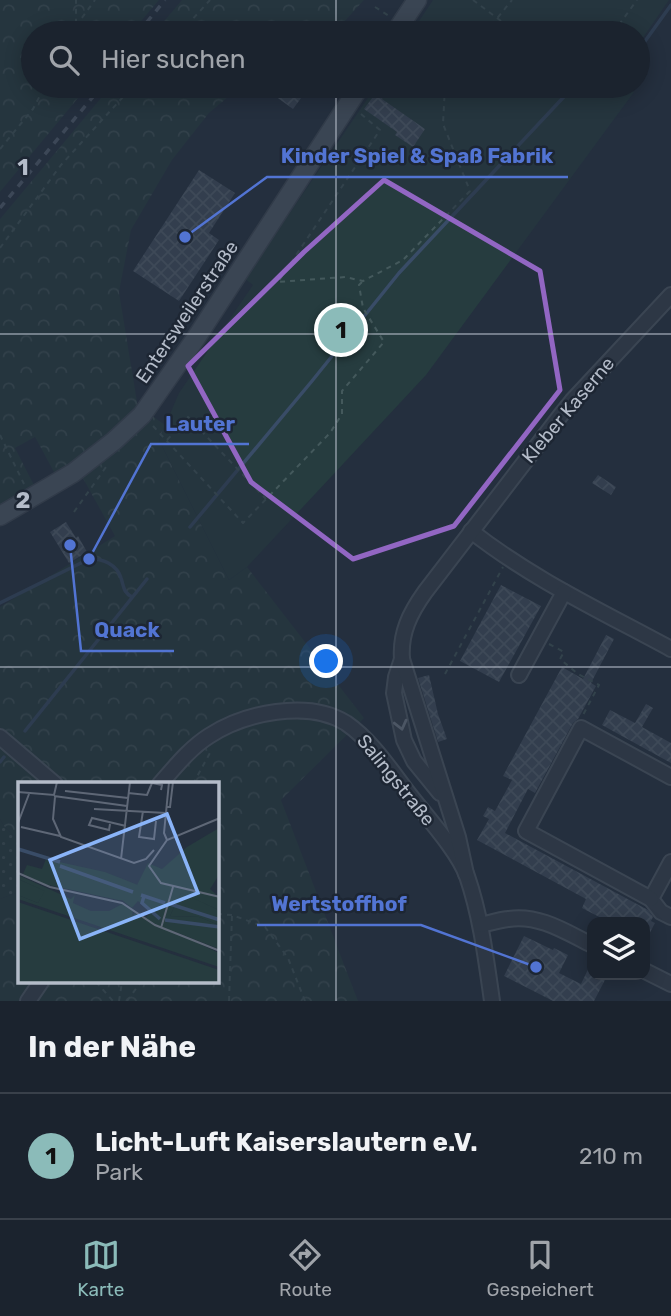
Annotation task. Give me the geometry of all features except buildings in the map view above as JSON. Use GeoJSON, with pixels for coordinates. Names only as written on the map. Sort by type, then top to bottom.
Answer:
{"type":"FeatureCollection","features":[{"type":"Feature","properties":{"kind":"main road"},"geometry":{"type":"LineString","coordinates":[[403,21],[417,0]]}},
{"type":"Feature","properties":{"kind":"main road","name":"Entersweilerstraße"},"geometry":{"type":"LineString","coordinates":[[0,516],[73,473],[142,415],[196,338],[352,98]]}},
{"type":"Feature","properties":{"kind":"street","name":"Kleber Kaserne"},"geometry":{"type":"LineString","coordinates":[[446,803],[414,761],[404,740],[394,693],[402,659],[401,640],[410,616],[425,592],[572,401],[671,295]]}},
{"type":"Feature","properties":{"kind":"street"},"geometry":{"type":"LineString","coordinates":[[471,531],[565,592],[671,649]]}},
{"type":"Feature","properties":{"kind":"street"},"geometry":{"type":"LineString","coordinates":[[519,674],[565,592]]}},
{"type":"Feature","properties":{"kind":"street"},"geometry":{"type":"LineString","coordinates":[[402,659],[458,837],[466,874]]}},
{"type":"Feature","properties":{"kind":"street","name":"Salingstraße"},"geometry":{"type":"LineString","coordinates":[[162,782],[210,735],[247,717],[297,710],[343,721],[377,752],[444,839],[466,874],[481,925],[492,1001]]}},
{"type":"Feature","properties":{"kind":"street"},"geometry":{"type":"LineString","coordinates":[[671,777],[581,728],[526,831],[651,899],[661,912],[671,917]]}},
{"type":"Feature","properties":{"kind":"street"},"geometry":{"type":"LineString","coordinates":[[0,737],[53,782]]}},
{"type":"Feature","properties":{"kind":"street"},"geometry":{"type":"LineString","coordinates":[[651,899],[671,862]]}},
{"type":"Feature","properties":{"kind":"street"},"geometry":{"type":"LineString","coordinates":[[481,925],[510,918],[529,918],[546,922],[587,942]]}},
{"type":"Feature","properties":{"kind":"street"},"geometry":{"type":"LineString","coordinates":[[650,974],[671,985]]}},
{"type":"Feature","properties":{"kind":"street"},"geometry":{"type":"LineString","coordinates":[[28,1001],[40,984]]}},
{"type":"Feature","properties":{"kind":"path"},"geometry":{"type":"LineString","coordinates":[[76,0],[76,21]]}},
{"type":"Feature","properties":{"kind":"path"},"geometry":{"type":"LineString","coordinates":[[80,21],[95,0]]}},
{"type":"Feature","properties":{"kind":"path"},"geometry":{"type":"LineString","coordinates":[[191,21],[210,0]]}},
{"type":"Feature","properties":{"kind":"path"},"geometry":{"type":"LineString","coordinates":[[473,0],[502,21]]}},
{"type":"Feature","properties":{"kind":"path"},"geometry":{"type":"LineString","coordinates":[[495,21],[512,0]]}},
{"type":"Feature","properties":{"kind":"path"},"geometry":{"type":"LineString","coordinates":[[621,21],[637,0]]}},
{"type":"Feature","properties":{"kind":"path"},"geometry":{"type":"LineString","coordinates":[[375,7],[390,21]]}},
{"type":"Feature","properties":{"kind":"path"},"geometry":{"type":"LineString","coordinates":[[0,149],[39,98]]}},
{"type":"Feature","properties":{"kind":"path"},"geometry":{"type":"LineString","coordinates":[[0,248],[61,165],[122,98]]}},
{"type":"Feature","properties":{"kind":"path"},"geometry":{"type":"LineString","coordinates":[[153,426],[243,523],[330,433],[342,414],[342,391],[384,342],[363,308],[359,285],[403,260],[470,191],[443,124],[444,98]]}},
{"type":"Feature","properties":{"kind":"path"},"geometry":{"type":"LineString","coordinates":[[358,111],[380,130],[278,282],[345,277],[363,281]]}},
{"type":"Feature","properties":{"kind":"path"},"geometry":{"type":"LineString","coordinates":[[166,440],[188,417],[267,499]]}},
{"type":"Feature","properties":{"kind":"path"},"geometry":{"type":"LineString","coordinates":[[0,435],[30,498]]}},
{"type":"Feature","properties":{"kind":"path"},"geometry":{"type":"LineString","coordinates":[[74,512],[106,468],[98,454]]}},
{"type":"Feature","properties":{"kind":"path"},"geometry":{"type":"LineString","coordinates":[[445,674],[508,557]]}},
{"type":"Feature","properties":{"kind":"path"},"geometry":{"type":"LineString","coordinates":[[539,639],[564,652],[560,659],[578,674],[599,685],[578,723],[581,728]]}},
{"type":"Feature","properties":{"kind":"path"},"geometry":{"type":"LineString","coordinates":[[194,782],[211,752],[210,743]]}},
{"type":"Feature","properties":{"kind":"path"},"geometry":{"type":"LineString","coordinates":[[219,914],[232,915],[265,927],[288,958],[305,1001]]}},
{"type":"Feature","properties":{"kind":"path"},"geometry":{"type":"LineString","coordinates":[[229,1001],[232,915]]}},
{"type":"Feature","properties":{"kind":"path"},"geometry":{"type":"LineString","coordinates":[[98,984],[113,1001]]}},
{"type":"Feature","properties":{"kind":"path"},"geometry":{"type":"LineString","coordinates":[[127,1001],[140,984]]}},
{"type":"Feature","properties":{"kind":"highlighted area"},"geometry":{"type":"Polygon","coordinates":[[[384,180],[540,271],[560,390],[454,526],[353,559],[251,482],[188,366],[304,252],[384,180]]]}},
{"type":"Feature","properties":{"kind":"green space"},"geometry":{"type":"Polygon","coordinates":[[[0,0],[159,0],[141,21],[21,21],[21,98],[78,98],[0,192],[0,0]]]}},
{"type":"Feature","properties":{"kind":"green space"},"geometry":{"type":"Polygon","coordinates":[[[182,0],[364,0],[345,21],[164,21],[182,0]]]}},
{"type":"Feature","properties":{"kind":"green space"},"geometry":{"type":"Polygon","coordinates":[[[433,0],[669,0],[650,28],[650,21],[419,21],[433,0]]]}},
{"type":"Feature","properties":{"kind":"green space"},"geometry":{"type":"Polygon","coordinates":[[[101,98],[227,98],[209,113],[172,160],[131,230],[119,292],[138,408],[111,435],[55,474],[35,437],[15,448],[34,485],[0,505],[0,219],[101,98]]]}},
{"type":"Feature","properties":{"kind":"green space"},"geometry":{"type":"Polygon","coordinates":[[[368,98],[630,98],[426,375],[247,567],[229,580],[159,440],[179,393],[253,285],[245,279],[368,98]]]}},
{"type":"Feature","properties":{"kind":"green space"},"geometry":{"type":"Polygon","coordinates":[[[151,415],[165,425],[159,440],[229,580],[247,567],[364,718],[281,800],[358,1001],[0,1001],[0,899],[18,892],[18,984],[219,984],[219,782],[18,782],[18,840],[0,819],[0,607],[115,536],[80,473],[151,415]]]}},
{"type":"Feature","properties":{"kind":"green space"},"geometry":{"type":"Polygon","coordinates":[[[0,819],[18,840],[18,892],[0,899],[0,819]]]}},
{"type":"Feature","properties":{"kind":"waterway"},"geometry":{"type":"LineString","coordinates":[[650,34],[671,5]]}},
{"type":"Feature","properties":{"kind":"waterway"},"geometry":{"type":"LineString","coordinates":[[190,527],[399,273],[563,98]]}},
{"type":"Feature","properties":{"kind":"waterway"},"geometry":{"type":"LineString","coordinates":[[0,603],[89,559],[104,561],[113,566],[119,573],[125,591],[132,597]]}},
{"type":"Feature","properties":{"kind":"waterway"},"geometry":{"type":"LineString","coordinates":[[25,731],[147,579]]}},
{"type":"Feature","properties":{"kind":"waterway"},"geometry":{"type":"LineString","coordinates":[[0,762],[4,757]]}},
{"type":"Feature","properties":{"kind":"railway"},"geometry":{"type":"LineString","coordinates":[[148,21],[165,0]]}},
{"type":"Feature","properties":{"kind":"railway"},"geometry":{"type":"LineString","coordinates":[[0,208],[92,98]]}},
{"type":"Feature","properties":{"kind":"place","name":"Kinder Spiel & Spaß Fabrik"},"geometry":{"type":"Point","coordinates":[185,237]}},
{"type":"Feature","properties":{"kind":"place","name":"Licht-Luft Kaiserslautern e.V."},"geometry":{"type":"Point","coordinates":[341,330]}},
{"type":"Feature","properties":{"kind":"place","name":"Quack"},"geometry":{"type":"Point","coordinates":[70,545]}},
{"type":"Feature","properties":{"kind":"place","name":"Lauter"},"geometry":{"type":"Point","coordinates":[89,559]}},
{"type":"Feature","properties":{"kind":"place","name":"Wertstoffhof"},"geometry":{"type":"Point","coordinates":[536,967]}}]}
